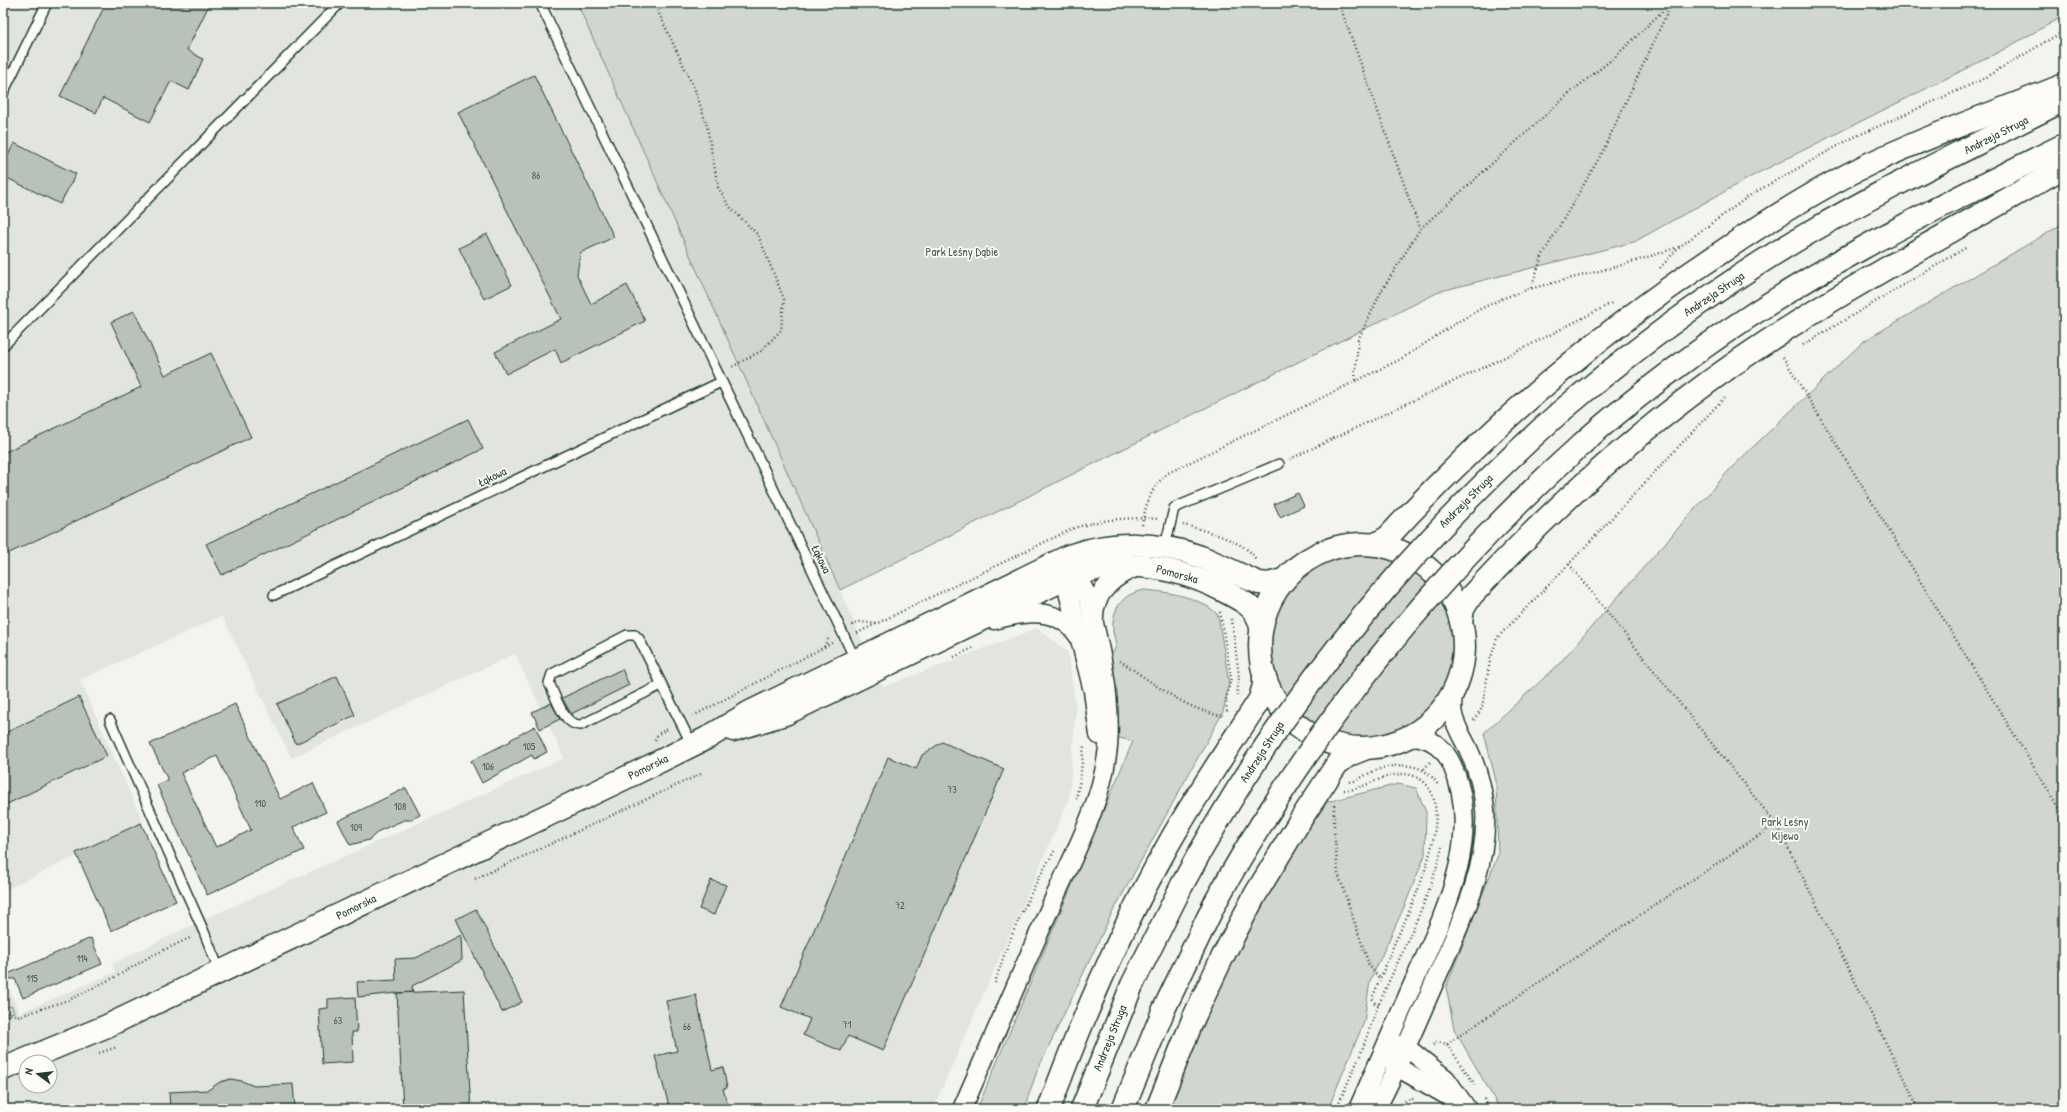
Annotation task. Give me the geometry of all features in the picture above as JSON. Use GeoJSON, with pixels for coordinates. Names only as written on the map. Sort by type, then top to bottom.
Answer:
{"type":"FeatureCollection","features":[{"type":"Feature","properties":{"kind":"main road"},"geometry":{"type":"LineString","coordinates":[[1376,544],[1388,537],[1452,470],[1506,418],[1570,362],[1680,279],[1761,225],[1867,165],[1907,146],[2064,85]]}},
{"type":"Feature","properties":{"kind":"main road","name":"Andrzeja Struga"},"geometry":{"type":"LineString","coordinates":[[1082,1109],[1132,985],[1182,885],[1228,804],[1282,721],[1343,638],[1445,521],[1514,453],[1559,413],[1625,359],[1694,307],[1806,235],[1932,166],[2064,100]]}},
{"type":"Feature","properties":{"kind":"main road"},"geometry":{"type":"LineString","coordinates":[[1124,1109],[1167,1003],[1215,903],[1241,857],[1299,765],[1387,647],[1417,609],[1474,547],[1537,484],[1584,442],[1623,408],[1687,360],[1790,290],[1864,246],[1922,215],[2064,145]]}},
{"type":"Feature","properties":{"kind":"main road"},"geometry":{"type":"LineString","coordinates":[[1461,621],[1464,609],[1470,596],[1536,528],[1587,480],[1682,402],[1730,367],[1835,298],[2064,167]]}},
{"type":"Feature","properties":{"kind":"main road"},"geometry":{"type":"LineString","coordinates":[[1049,1109],[1098,984],[1143,891],[1198,794],[1260,699],[1264,685],[1260,651],[1261,628],[1267,607],[1284,580],[1303,562],[1325,550],[1344,545],[1376,544],[1407,554],[1428,568],[1449,592],[1461,621],[1464,653],[1461,672],[1454,691],[1436,717],[1410,736],[1386,746],[1364,749],[1349,754],[1337,764],[1301,819],[1255,895],[1222,958],[1197,1010],[1157,1109]]}},
{"type":"Feature","properties":{"kind":"main road","name":"Pomorska"},"geometry":{"type":"LineString","coordinates":[[3,1069],[86,1035],[699,742],[785,714],[860,669],[1043,569],[1085,551],[1117,545],[1165,548],[1200,557],[1259,584],[1268,584],[1284,580]]}},
{"type":"Feature","properties":{"kind":"main road","name":"Pomorska"},"geometry":{"type":"LineString","coordinates":[[860,669],[957,631],[1069,576],[1110,567],[1144,566],[1185,574],[1240,599],[1256,612],[1261,628]]}},
{"type":"Feature","properties":{"kind":"main road"},"geometry":{"type":"LineString","coordinates":[[1264,675],[1278,705],[1301,728],[1329,743],[1364,749]]}},
{"type":"Feature","properties":{"kind":"street","name":"Pomorska"},"geometry":{"type":"LineString","coordinates":[[1043,569],[1055,568],[1069,576],[1073,561],[1085,551]]}},
{"type":"Feature","properties":{"kind":"street"},"geometry":{"type":"LineString","coordinates":[[1094,625],[1094,610],[1104,590],[1123,574],[1144,566]]}},
{"type":"Feature","properties":{"kind":"street"},"geometry":{"type":"LineString","coordinates":[[962,1109],[1080,841],[1104,770],[1109,727],[1106,680],[1094,625],[1083,587],[1069,576]]}},
{"type":"Feature","properties":{"kind":"street"},"geometry":{"type":"LineString","coordinates":[[1069,576],[1069,596],[1093,691],[1098,728],[1098,760],[1094,802]]}},
{"type":"Feature","properties":{"kind":"street","name":"Pomorska"},"geometry":{"type":"LineString","coordinates":[[957,631],[1024,613],[1042,612],[1065,622],[1075,631],[1081,640]]}},
{"type":"Feature","properties":{"kind":"street"},"geometry":{"type":"LineString","coordinates":[[1376,1109],[1397,1067],[1468,905],[1482,852],[1485,822],[1483,796],[1476,769],[1452,713],[1454,691]]}},
{"type":"Feature","properties":{"kind":"street"},"geometry":{"type":"LineString","coordinates":[[1358,1109],[1438,927],[1451,891],[1461,851],[1464,830],[1462,796],[1456,773],[1443,750],[1430,740],[1410,736]]}},
{"type":"Feature","properties":{"kind":"street"},"geometry":{"type":"LineString","coordinates":[[1385,1047],[1395,1044],[1406,1047],[1446,1079],[1466,1107]]}},
{"type":"Feature","properties":{"kind":"street"},"geometry":{"type":"LineString","coordinates":[[1385,1047],[1389,1059],[1397,1067],[1466,1107]]}},
{"type":"Feature","properties":{"kind":"lane"},"geometry":{"type":"LineString","coordinates":[[3,93],[47,3]]}},
{"type":"Feature","properties":{"kind":"lane"},"geometry":{"type":"LineString","coordinates":[[3,346],[340,3]]}},
{"type":"Feature","properties":{"kind":"lane"},"geometry":{"type":"LineString","coordinates":[[540,3],[719,378]]}},
{"type":"Feature","properties":{"kind":"lane","name":"Łąkowa"},"geometry":{"type":"LineString","coordinates":[[274,595],[719,378],[860,669]]}},
{"type":"Feature","properties":{"kind":"lane"},"geometry":{"type":"LineString","coordinates":[[1165,548],[1174,508],[1279,464]]}},
{"type":"Feature","properties":{"kind":"lane"},"geometry":{"type":"LineString","coordinates":[[662,685],[581,725],[576,726],[566,719],[550,683],[549,677],[552,674],[627,635],[635,635],[639,639],[662,685],[699,742]]}},
{"type":"Feature","properties":{"kind":"lane"},"geometry":{"type":"LineString","coordinates":[[110,720],[204,932],[220,972]]}},
{"type":"Feature","properties":{"kind":"path"},"geometry":{"type":"LineString","coordinates":[[654,3],[695,90],[707,126],[718,188],[729,206],[758,235],[784,299],[781,330],[761,351],[719,378]]}},
{"type":"Feature","properties":{"kind":"path"},"geometry":{"type":"LineString","coordinates":[[1339,3],[1420,229]]}},
{"type":"Feature","properties":{"kind":"path"},"geometry":{"type":"LineString","coordinates":[[1355,381],[1358,340],[1381,292],[1420,229],[1571,92],[1615,57],[1671,3]]}},
{"type":"Feature","properties":{"kind":"path"},"geometry":{"type":"LineString","coordinates":[[1531,289],[1542,256],[1601,155],[1671,3]]}},
{"type":"Feature","properties":{"kind":"path"},"geometry":{"type":"LineString","coordinates":[[1655,273],[1679,247],[1752,194],[1850,139],[1979,81],[2064,31]]}},
{"type":"Feature","properties":{"kind":"path"},"geometry":{"type":"LineString","coordinates":[[1141,527],[1146,504],[1152,491],[1168,472],[1355,381],[1428,342],[1468,316],[1495,301],[1531,289],[1615,267],[1679,247]]}},
{"type":"Feature","properties":{"kind":"path"},"geometry":{"type":"LineString","coordinates":[[1796,349],[1968,247]]}},
{"type":"Feature","properties":{"kind":"path"},"geometry":{"type":"LineString","coordinates":[[1279,464],[1524,348],[1613,303]]}},
{"type":"Feature","properties":{"kind":"path"},"geometry":{"type":"LineString","coordinates":[[1778,359],[1789,353]]}},
{"type":"Feature","properties":{"kind":"path"},"geometry":{"type":"LineString","coordinates":[[1782,357],[2064,816]]}},
{"type":"Feature","properties":{"kind":"path"},"geometry":{"type":"LineString","coordinates":[[1460,733],[1474,721],[1482,708],[1490,661],[1497,638],[1570,564],[1672,452],[1729,394]]}},
{"type":"Feature","properties":{"kind":"path"},"geometry":{"type":"LineString","coordinates":[[1570,564],[1776,824],[1919,1109]]}},
{"type":"Feature","properties":{"kind":"path"},"geometry":{"type":"LineString","coordinates":[[952,657],[978,645]]}},
{"type":"Feature","properties":{"kind":"path"},"geometry":{"type":"LineString","coordinates":[[1119,668],[1118,660],[1189,705],[1209,713],[1229,717]]}},
{"type":"Feature","properties":{"kind":"path"},"geometry":{"type":"LineString","coordinates":[[1075,801],[1080,780],[1085,738]]}},
{"type":"Feature","properties":{"kind":"path"},"geometry":{"type":"LineString","coordinates":[[1424,769],[1443,750]]}},
{"type":"Feature","properties":{"kind":"path"},"geometry":{"type":"LineString","coordinates":[[475,879],[703,773]]}},
{"type":"Feature","properties":{"kind":"path"},"geometry":{"type":"LineString","coordinates":[[1335,801],[1334,831],[1338,873],[1369,965],[1380,979]]}},
{"type":"Feature","properties":{"kind":"path"},"geometry":{"type":"LineString","coordinates":[[1447,1044],[1776,824]]}},
{"type":"Feature","properties":{"kind":"path"},"geometry":{"type":"LineString","coordinates":[[995,985],[1004,956],[1043,869],[1056,847]]}},
{"type":"Feature","properties":{"kind":"path"},"geometry":{"type":"LineString","coordinates":[[3,1017],[10,1014],[20,1016],[72,999],[121,974],[149,957],[204,932]]}},
{"type":"Feature","properties":{"kind":"path"},"geometry":{"type":"LineString","coordinates":[[1398,1105],[1410,1099],[1418,1100]]}},
{"type":"Feature","properties":{"kind":"shaded area"},"geometry":{"type":"Polygon","coordinates":[[[3,3],[577,3],[883,687],[1037,628],[1068,652],[1076,708],[1069,800],[933,1109],[3,1109],[3,972],[19,1013],[115,972],[112,964],[200,921],[564,758],[515,654],[291,758],[222,616],[80,680],[144,824],[3,891],[3,3]]]}},
{"type":"Feature","properties":{"kind":"shaded area"},"geometry":{"type":"Polygon","coordinates":[[[3,930],[10,946],[3,968],[3,930]]]}},
{"type":"Feature","properties":{"kind":"green space","name":"Park Leśny Dąbie"},"geometry":{"type":"Polygon","coordinates":[[[577,3],[2064,3],[2064,16],[1997,53],[1758,173],[1634,242],[1441,291],[840,590],[577,3]]]}},
{"type":"Feature","properties":{"kind":"green space","name":"Park Leśny Kijewo"},"geometry":{"type":"Polygon","coordinates":[[[2064,223],[2064,1109],[1500,1109],[1454,1029],[1446,987],[1498,855],[1496,781],[1484,733],[1557,666],[1731,468],[1864,341],[2064,223]]]}},
{"type":"Feature","properties":{"kind":"green space"},"geometry":{"type":"Polygon","coordinates":[[[1362,555],[1380,557],[1397,562],[1412,570],[1432,588],[1446,611],[1451,628],[1453,646],[1451,664],[1446,681],[1438,696],[1420,716],[1397,730],[1380,735],[1362,737],[1344,735],[1327,730],[1312,722],[1292,704],[1278,681],[1273,664],[1271,646],[1273,628],[1278,611],[1286,596],[1304,576],[1327,562],[1344,557],[1362,555]]]}},
{"type":"Feature","properties":{"kind":"green space"},"geometry":{"type":"Polygon","coordinates":[[[1145,590],[1184,596],[1203,604],[1218,615],[1229,683],[1223,712],[1111,915],[1037,1071],[1024,1109],[977,1109],[1133,741],[1115,737],[1107,654],[1113,652],[1116,647],[1113,624],[1116,610],[1124,599],[1137,592],[1145,590]]]}},
{"type":"Feature","properties":{"kind":"green space"},"geometry":{"type":"Polygon","coordinates":[[[1398,784],[1416,788],[1426,812],[1425,855],[1405,905],[1370,981],[1364,1022],[1328,1109],[1168,1109],[1206,1018],[1238,951],[1276,880],[1327,802],[1398,784]]]}},
{"type":"Feature","properties":{"kind":"green space"},"geometry":{"type":"Polygon","coordinates":[[[12,1006],[14,1013],[9,1012],[3,1014],[3,1007],[12,1006]]]}},
{"type":"Feature","properties":{"kind":"building"},"geometry":{"type":"Polygon","coordinates":[[[106,3],[210,3],[187,50],[203,59],[189,90],[171,81],[150,122],[103,98],[96,113],[60,96],[106,3]]]}},
{"type":"Feature","properties":{"kind":"building"},"geometry":{"type":"Polygon","coordinates":[[[534,75],[614,237],[580,253],[577,275],[591,304],[627,285],[645,321],[561,363],[555,349],[506,374],[495,352],[561,319],[458,112],[534,75]]]}},
{"type":"Feature","properties":{"kind":"building"},"geometry":{"type":"Polygon","coordinates":[[[14,143],[76,174],[60,204],[3,176],[3,166],[14,143]]]}},
{"type":"Feature","properties":{"kind":"building"},"geometry":{"type":"Polygon","coordinates":[[[487,234],[512,285],[484,299],[459,248],[487,234]]]}},
{"type":"Feature","properties":{"kind":"building"},"geometry":{"type":"Polygon","coordinates":[[[134,311],[165,375],[211,353],[251,437],[3,556],[3,453],[141,387],[111,322],[134,311]]]}},
{"type":"Feature","properties":{"kind":"building"},"geometry":{"type":"Polygon","coordinates":[[[468,419],[483,449],[222,575],[206,544],[468,419]]]}},
{"type":"Feature","properties":{"kind":"building"},"geometry":{"type":"Polygon","coordinates":[[[1298,493],[1304,506],[1280,517],[1274,504],[1298,493]]]}},
{"type":"Feature","properties":{"kind":"building"},"geometry":{"type":"Polygon","coordinates":[[[622,669],[629,685],[571,714],[562,698],[622,669]]]}},
{"type":"Feature","properties":{"kind":"building"},"geometry":{"type":"Polygon","coordinates":[[[337,676],[355,715],[296,744],[277,704],[337,676]]]}},
{"type":"Feature","properties":{"kind":"building"},"geometry":{"type":"Polygon","coordinates":[[[79,697],[107,756],[3,806],[3,734],[79,697]]]}},
{"type":"Feature","properties":{"kind":"building"},"geometry":{"type":"Polygon","coordinates":[[[551,703],[560,719],[540,729],[532,712],[551,703]]]}},
{"type":"Feature","properties":{"kind":"building"},"geometry":{"type":"Polygon","coordinates":[[[235,704],[280,799],[313,783],[326,812],[293,827],[304,850],[207,895],[157,785],[168,780],[150,744],[235,704]],[[217,756],[181,773],[216,847],[251,830],[217,756]]]}},
{"type":"Feature","properties":{"kind":"building"},"geometry":{"type":"Polygon","coordinates":[[[535,726],[547,752],[534,759],[532,755],[482,783],[471,761],[511,741],[510,740],[535,726]]]}},
{"type":"Feature","properties":{"kind":"building"},"geometry":{"type":"Polygon","coordinates":[[[942,742],[1004,769],[883,1051],[848,1036],[841,1051],[803,1035],[810,1019],[781,1007],[888,757],[916,769],[922,755],[942,742]]]}},
{"type":"Feature","properties":{"kind":"building"},"geometry":{"type":"Polygon","coordinates":[[[406,788],[420,815],[379,831],[369,840],[350,845],[338,821],[406,788]]]}},
{"type":"Feature","properties":{"kind":"building"},"geometry":{"type":"Polygon","coordinates":[[[141,823],[176,901],[111,931],[76,853],[141,823]]]}},
{"type":"Feature","properties":{"kind":"building"},"geometry":{"type":"Polygon","coordinates":[[[711,880],[726,885],[714,915],[699,909],[711,880]]]}},
{"type":"Feature","properties":{"kind":"building"},"geometry":{"type":"Polygon","coordinates":[[[476,909],[522,1002],[502,1012],[456,919],[476,909]]]}},
{"type":"Feature","properties":{"kind":"building"},"geometry":{"type":"Polygon","coordinates":[[[461,935],[462,960],[412,986],[413,992],[358,997],[357,982],[396,980],[395,959],[416,958],[461,935]]]}},
{"type":"Feature","properties":{"kind":"building"},"geometry":{"type":"Polygon","coordinates":[[[91,938],[102,964],[23,998],[15,979],[3,979],[3,976],[91,938]]]}},
{"type":"Feature","properties":{"kind":"building"},"geometry":{"type":"Polygon","coordinates":[[[464,990],[471,1109],[403,1109],[397,993],[464,990]]]}},
{"type":"Feature","properties":{"kind":"building"},"geometry":{"type":"Polygon","coordinates":[[[696,995],[712,1070],[723,1067],[727,1088],[723,1089],[729,1109],[670,1109],[655,1056],[677,1051],[666,1001],[696,995]]]}},
{"type":"Feature","properties":{"kind":"building"},"geometry":{"type":"Polygon","coordinates":[[[355,997],[357,1032],[352,1032],[353,1062],[322,1064],[319,1009],[328,1008],[328,999],[355,997]]]}},
{"type":"Feature","properties":{"kind":"building"},"geometry":{"type":"Polygon","coordinates":[[[231,1079],[242,1081],[254,1086],[293,1084],[295,1109],[170,1109],[169,1092],[208,1090],[220,1082],[231,1079]]]}}]}
